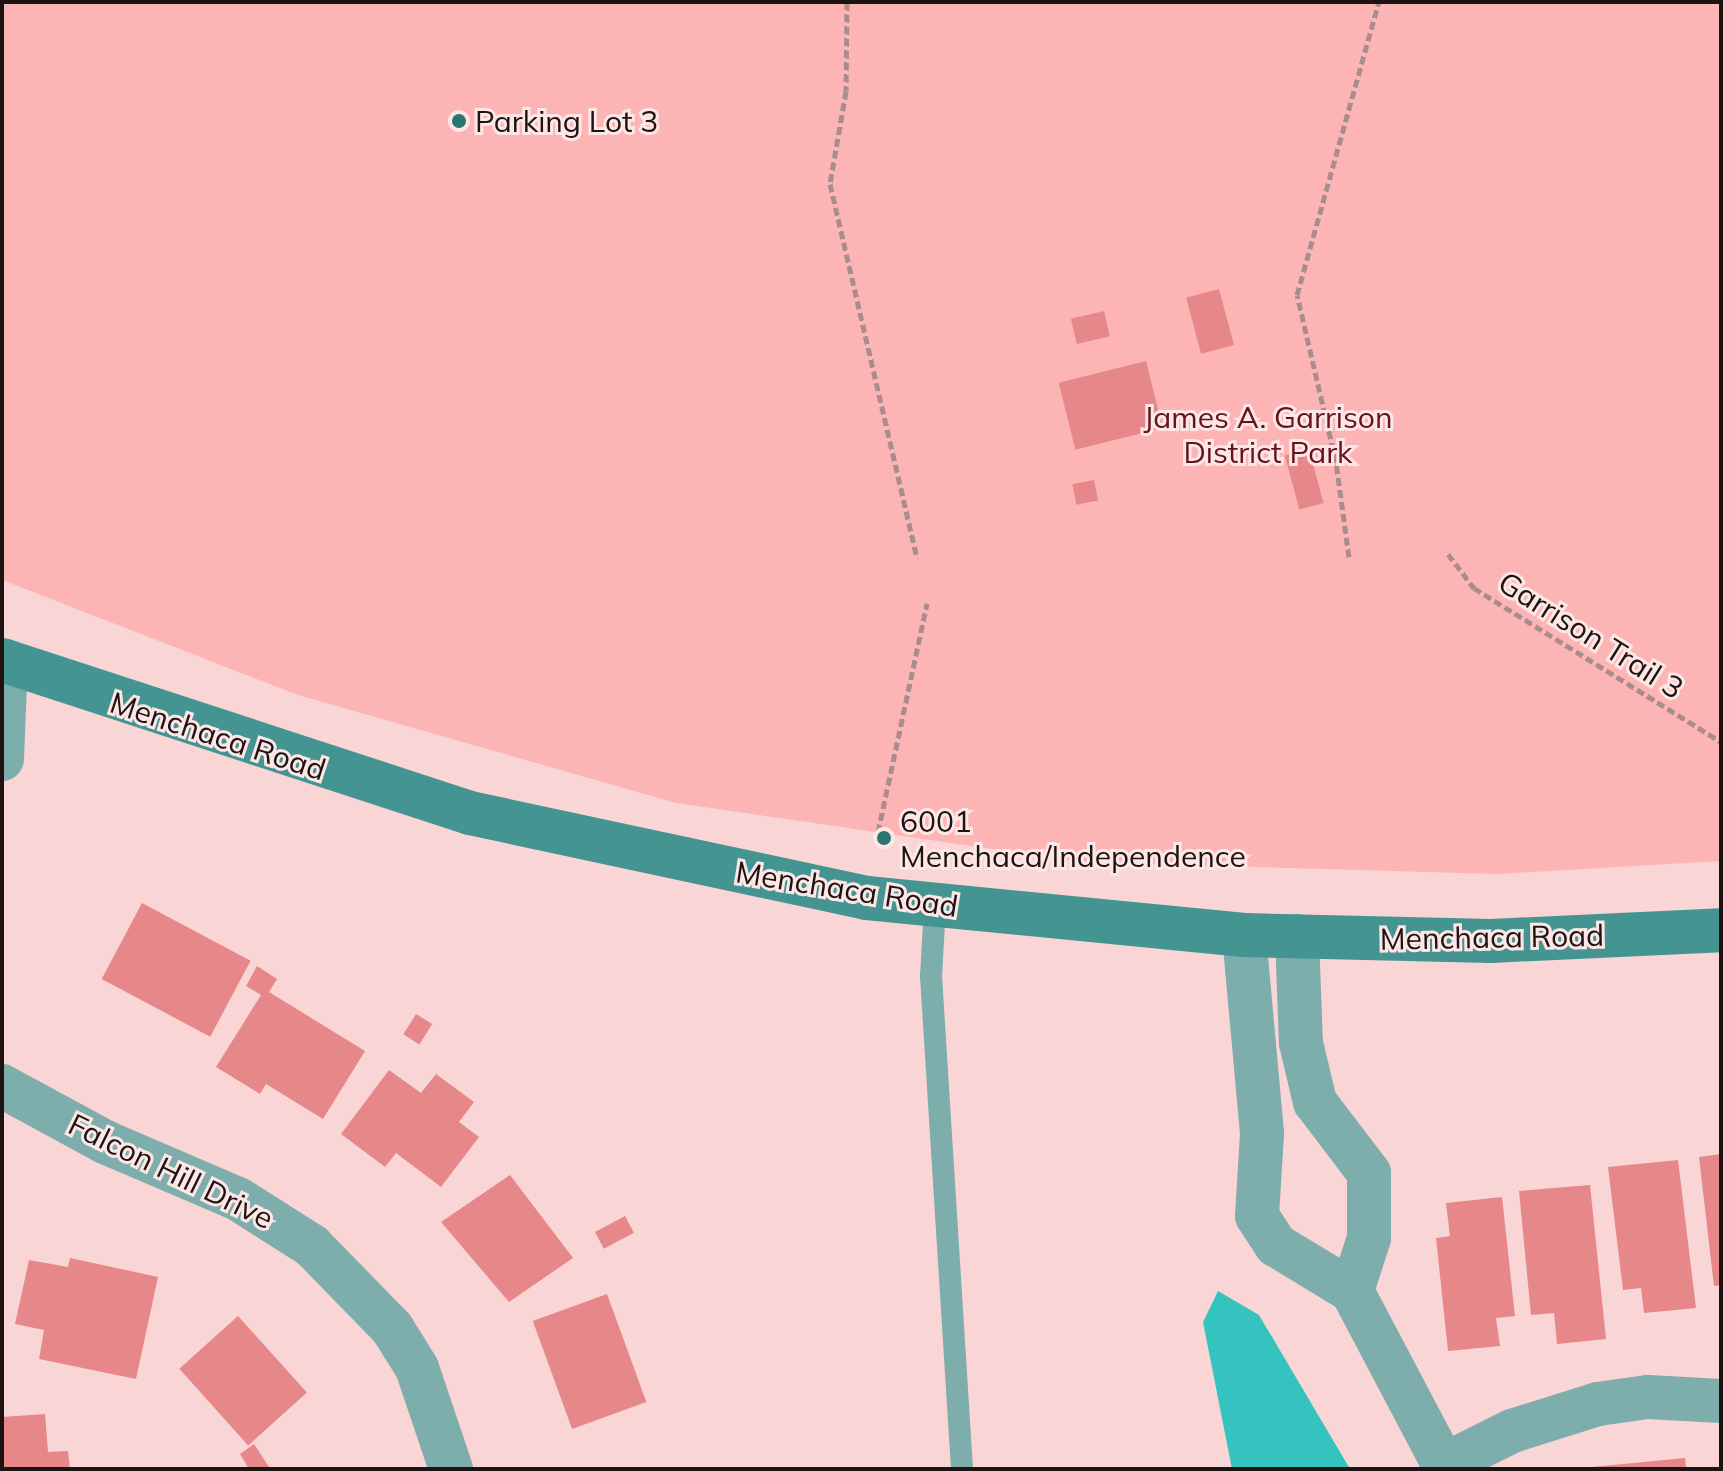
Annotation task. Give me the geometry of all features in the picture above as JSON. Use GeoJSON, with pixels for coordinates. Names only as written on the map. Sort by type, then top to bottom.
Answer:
{"type":"FeatureCollection","features":[{"type":"Feature","properties":{"kind":"main road","name":"Menchaca Road"},"geometry":{"type":"LineString","coordinates":[[4,661],[470,813],[836,892],[935,905],[1244,935],[1491,941],[1721,930]]}},
{"type":"Feature","properties":{"kind":"street"},"geometry":{"type":"LineString","coordinates":[[2,759],[4,661]]}},
{"type":"Feature","properties":{"kind":"street"},"geometry":{"type":"LineString","coordinates":[[1244,935],[1262,1134],[1257,1216],[1276,1245],[1352,1291],[1445,1467],[1512,1431],[1598,1404],[1648,1397],[1721,1401]]}},
{"type":"Feature","properties":{"kind":"street"},"geometry":{"type":"LineString","coordinates":[[1297,936],[1301,1043],[1315,1102],[1369,1173],[1369,1238],[1352,1291]]}},
{"type":"Feature","properties":{"kind":"street","name":"Falcon Hill Drive"},"geometry":{"type":"LineString","coordinates":[[2,1086],[105,1142],[238,1199],[312,1246],[392,1328],[423,1383],[451,1469]]}},
{"type":"Feature","properties":{"kind":"lane"},"geometry":{"type":"LineString","coordinates":[[935,905],[931,976],[962,1469]]}},
{"type":"Feature","properties":{"kind":"path"},"geometry":{"type":"LineString","coordinates":[[847,2],[846,91],[830,184],[917,558]]}},
{"type":"Feature","properties":{"kind":"path"},"geometry":{"type":"LineString","coordinates":[[1349,557],[1336,462],[1297,295],[1318,238],[1333,147],[1379,2]]}},
{"type":"Feature","properties":{"kind":"path","name":"Garrison Trail 3"},"geometry":{"type":"LineString","coordinates":[[1448,554],[1474,588],[1721,742]]}},
{"type":"Feature","properties":{"kind":"path"},"geometry":{"type":"LineString","coordinates":[[884,838],[878,832],[927,603]]}},
{"type":"Feature","properties":{"kind":"green space","name":"James A. Garrison District Park"},"geometry":{"type":"Polygon","coordinates":[[[2,2],[1721,2],[1721,861],[1497,874],[1082,862],[676,803],[298,695],[2,580],[2,2]]]}},
{"type":"Feature","properties":{"kind":"water"},"geometry":{"type":"Polygon","coordinates":[[[1218,1291],[1259,1315],[1350,1469],[1232,1469],[1203,1322],[1218,1291]]]}},
{"type":"Feature","properties":{"kind":"building"},"geometry":{"type":"Polygon","coordinates":[[[1219,289],[1234,345],[1201,354],[1186,298],[1219,289]]]}},
{"type":"Feature","properties":{"kind":"building"},"geometry":{"type":"Polygon","coordinates":[[[1104,311],[1110,336],[1077,344],[1071,319],[1104,311]]]}},
{"type":"Feature","properties":{"kind":"building"},"geometry":{"type":"Polygon","coordinates":[[[1146,361],[1163,428],[1075,450],[1059,383],[1146,361]]]}},
{"type":"Feature","properties":{"kind":"building"},"geometry":{"type":"Polygon","coordinates":[[[1309,449],[1323,503],[1299,510],[1285,455],[1309,449]]]}},
{"type":"Feature","properties":{"kind":"building"},"geometry":{"type":"Polygon","coordinates":[[[1094,480],[1098,501],[1076,505],[1072,484],[1094,480]]]}},
{"type":"Feature","properties":{"kind":"building"},"geometry":{"type":"Polygon","coordinates":[[[142,903],[251,961],[210,1037],[102,979],[142,903]]]}},
{"type":"Feature","properties":{"kind":"building"},"geometry":{"type":"Polygon","coordinates":[[[257,966],[277,979],[269,992],[365,1051],[323,1119],[266,1084],[260,1094],[216,1067],[261,995],[246,986],[257,966]]]}},
{"type":"Feature","properties":{"kind":"building"},"geometry":{"type":"Polygon","coordinates":[[[416,1014],[432,1024],[419,1044],[403,1034],[416,1014]]]}},
{"type":"Feature","properties":{"kind":"building"},"geometry":{"type":"Polygon","coordinates":[[[389,1070],[421,1093],[436,1074],[474,1102],[459,1122],[479,1137],[441,1187],[396,1153],[385,1167],[341,1134],[389,1070]]]}},
{"type":"Feature","properties":{"kind":"building"},"geometry":{"type":"Polygon","coordinates":[[[1721,1154],[1721,1285],[1714,1286],[1699,1157],[1721,1154]]]}},
{"type":"Feature","properties":{"kind":"building"},"geometry":{"type":"Polygon","coordinates":[[[1678,1160],[1696,1308],[1644,1313],[1641,1288],[1623,1290],[1608,1167],[1678,1160]]]}},
{"type":"Feature","properties":{"kind":"building"},"geometry":{"type":"Polygon","coordinates":[[[510,1175],[573,1258],[509,1302],[441,1222],[510,1175]]]}},
{"type":"Feature","properties":{"kind":"building"},"geometry":{"type":"Polygon","coordinates":[[[1590,1185],[1606,1339],[1557,1344],[1554,1313],[1531,1315],[1519,1191],[1590,1185]]]}},
{"type":"Feature","properties":{"kind":"building"},"geometry":{"type":"Polygon","coordinates":[[[1502,1197],[1515,1316],[1496,1318],[1500,1346],[1448,1351],[1436,1238],[1450,1236],[1446,1203],[1502,1197]]]}},
{"type":"Feature","properties":{"kind":"building"},"geometry":{"type":"Polygon","coordinates":[[[625,1216],[634,1233],[604,1249],[595,1232],[625,1216]]]}},
{"type":"Feature","properties":{"kind":"building"},"geometry":{"type":"Polygon","coordinates":[[[70,1258],[158,1277],[136,1379],[39,1359],[44,1330],[15,1324],[29,1260],[68,1267],[70,1258]]]}},
{"type":"Feature","properties":{"kind":"building"},"geometry":{"type":"Polygon","coordinates":[[[607,1294],[646,1402],[572,1429],[533,1321],[607,1294]]]}},
{"type":"Feature","properties":{"kind":"building"},"geometry":{"type":"Polygon","coordinates":[[[238,1316],[307,1393],[248,1445],[179,1369],[238,1316]]]}},
{"type":"Feature","properties":{"kind":"building"},"geometry":{"type":"Polygon","coordinates":[[[45,1414],[48,1452],[68,1451],[70,1469],[2,1469],[2,1417],[45,1414]]]}},
{"type":"Feature","properties":{"kind":"building"},"geometry":{"type":"Polygon","coordinates":[[[254,1444],[269,1467],[249,1469],[240,1454],[254,1444]]]}},
{"type":"Feature","properties":{"kind":"building"},"geometry":{"type":"Polygon","coordinates":[[[1685,1458],[1686,1469],[1592,1469],[1592,1467],[1685,1458]]]}},
{"type":"Feature","properties":{"kind":"place","name":"Parking Lot 3"},"geometry":{"type":"Point","coordinates":[459,121]}},
{"type":"Feature","properties":{"kind":"place","name":"6001 Menchaca/Independence"},"geometry":{"type":"Point","coordinates":[884,838]}}]}
